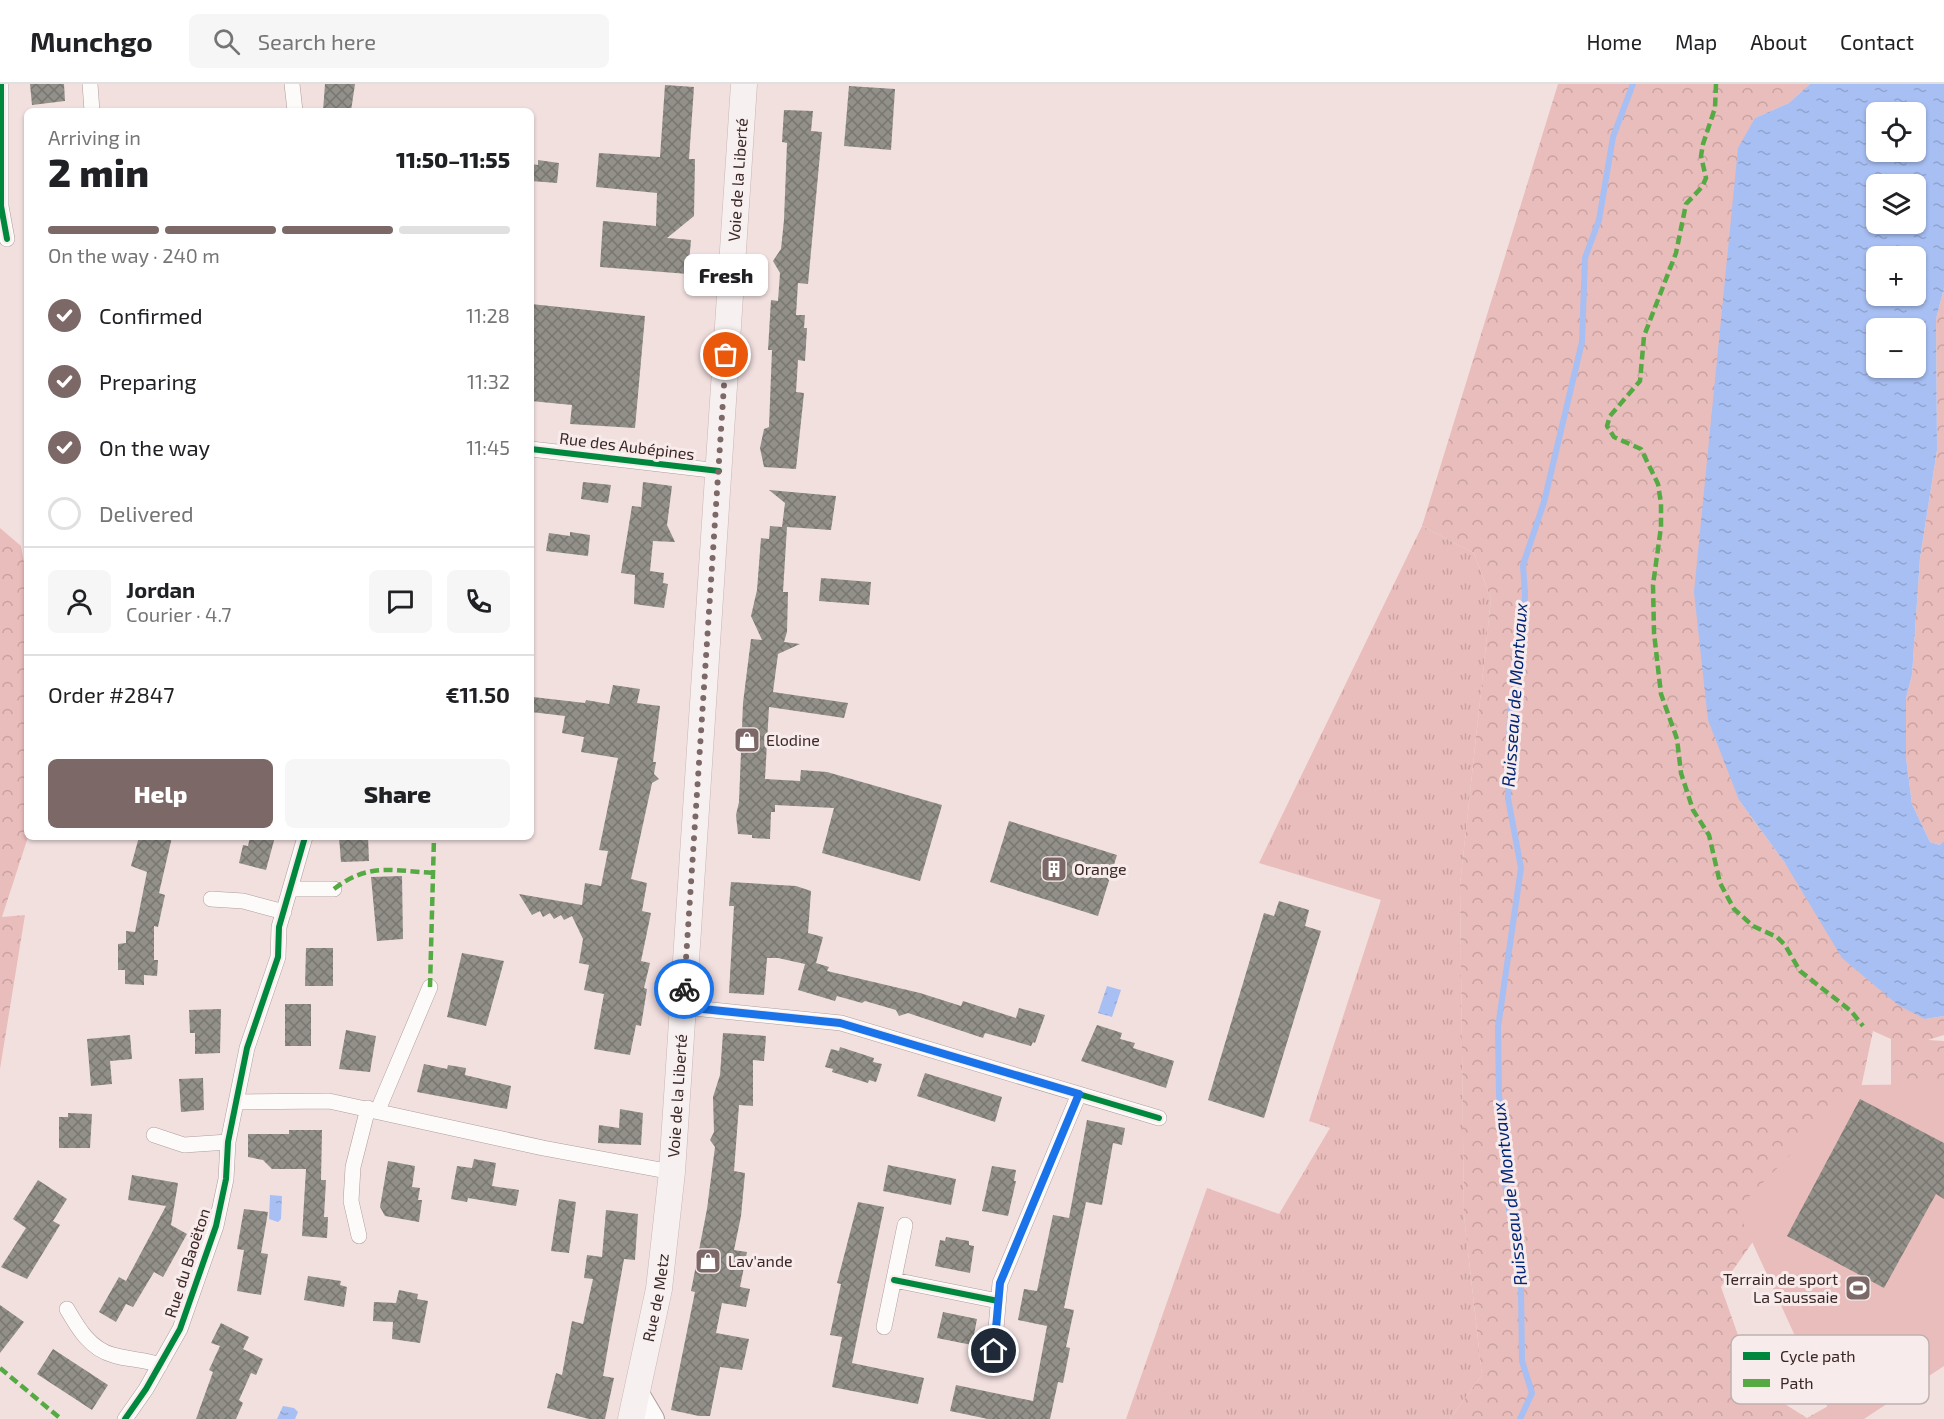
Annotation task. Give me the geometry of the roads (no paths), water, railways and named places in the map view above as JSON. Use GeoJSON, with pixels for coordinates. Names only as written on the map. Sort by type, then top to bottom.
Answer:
{"type":"FeatureCollection","features":[{"type":"Feature","properties":{"kind":"main road","name":"Voie de la Liberté"},"geometry":{"type":"LineString","coordinates":[[672,1172],[744,84]]}},
{"type":"Feature","properties":{"kind":"main road","name":"Rue de Metz"},"geometry":{"type":"LineString","coordinates":[[631,1419],[659,1289],[672,1172]]}},
{"type":"Feature","properties":{"kind":"main road"},"geometry":{"type":"LineString","coordinates":[[637,1392],[653,1419]]}},
{"type":"Feature","properties":{"kind":"street"},"geometry":{"type":"LineString","coordinates":[[2,84],[1,206],[7,239]]}},
{"type":"Feature","properties":{"kind":"street"},"geometry":{"type":"LineString","coordinates":[[90,84],[92,108]]}},
{"type":"Feature","properties":{"kind":"street"},"geometry":{"type":"LineString","coordinates":[[292,84],[295,108]]}},
{"type":"Feature","properties":{"kind":"street","name":"Rue des Aubépines"},"geometry":{"type":"LineString","coordinates":[[534,448],[719,471]]}},
{"type":"Feature","properties":{"kind":"street","name":"Rue du Baoëton"},"geometry":{"type":"LineString","coordinates":[[125,1419],[180,1329],[216,1226],[226,1179],[228,1142],[247,1048],[278,957],[279,927],[304,840]]}},
{"type":"Feature","properties":{"kind":"street"},"geometry":{"type":"LineString","coordinates":[[291,889],[334,889]]}},
{"type":"Feature","properties":{"kind":"street"},"geometry":{"type":"LineString","coordinates":[[211,899],[243,901],[284,912]]}},
{"type":"Feature","properties":{"kind":"street"},"geometry":{"type":"LineString","coordinates":[[359,1236],[351,1201],[353,1167],[373,1109],[430,987]]}},
{"type":"Feature","properties":{"kind":"street"},"geometry":{"type":"LineString","coordinates":[[683,1007],[840,1023],[1159,1118]]}},
{"type":"Feature","properties":{"kind":"street"},"geometry":{"type":"LineString","coordinates":[[994,1351],[1000,1283],[1079,1094]]}},
{"type":"Feature","properties":{"kind":"street"},"geometry":{"type":"LineString","coordinates":[[237,1102],[330,1101],[543,1148],[672,1172]]}},
{"type":"Feature","properties":{"kind":"street"},"geometry":{"type":"LineString","coordinates":[[154,1135],[184,1145],[228,1142]]}},
{"type":"Feature","properties":{"kind":"street"},"geometry":{"type":"LineString","coordinates":[[884,1327],[905,1225]]}},
{"type":"Feature","properties":{"kind":"street"},"geometry":{"type":"LineString","coordinates":[[894,1280],[998,1301]]}},
{"type":"Feature","properties":{"kind":"street"},"geometry":{"type":"LineString","coordinates":[[67,1309],[82,1335],[111,1355],[149,1360],[160,1365]]}},
{"type":"Feature","properties":{"kind":"water"},"geometry":{"type":"Polygon","coordinates":[[[1810,84],[1944,84],[1944,288],[1936,319],[1937,450],[1920,558],[1912,675],[1906,698],[1906,758],[1912,804],[1930,842],[1940,845],[1944,841],[1944,1016],[1925,1019],[1898,1005],[1842,958],[1785,863],[1739,800],[1708,720],[1694,592],[1738,148],[1755,118],[1789,103],[1810,84]]]}},
{"type":"Feature","properties":{"kind":"water"},"geometry":{"type":"Polygon","coordinates":[[[1107,986],[1121,990],[1112,1017],[1098,1013],[1107,986]]]}},
{"type":"Feature","properties":{"kind":"water"},"geometry":{"type":"Polygon","coordinates":[[[270,1195],[282,1196],[281,1219],[278,1222],[269,1219],[270,1195]]]}},
{"type":"Feature","properties":{"kind":"water"},"geometry":{"type":"Polygon","coordinates":[[[283,1406],[294,1408],[298,1412],[295,1419],[277,1419],[283,1406]]]}},
{"type":"Feature","properties":{"kind":"waterway","name":"Ruisseau de Montvaux"},"geometry":{"type":"LineString","coordinates":[[1520,1419],[1532,1393],[1522,1361],[1521,1287],[1505,1184],[1506,1150],[1499,1095],[1498,1027],[1521,868],[1508,798],[1510,713],[1521,667],[1525,594],[1523,565],[1544,502],[1582,342],[1585,258],[1599,220],[1613,137],[1633,84]]}},
{"type":"Feature","properties":{"kind":"place","name":"Fresh"},"geometry":{"type":"Point","coordinates":[726,355]}},
{"type":"Feature","properties":{"kind":"place","name":"Elodine"},"geometry":{"type":"Point","coordinates":[747,740]}},
{"type":"Feature","properties":{"kind":"place","name":"Orange"},"geometry":{"type":"Point","coordinates":[1054,869]}},
{"type":"Feature","properties":{"kind":"place","name":"Lav'ande"},"geometry":{"type":"Point","coordinates":[708,1261]}},
{"type":"Feature","properties":{"kind":"place","name":"Terrain de sport La Saussaie"},"geometry":{"type":"Point","coordinates":[1858,1288]}}]}
